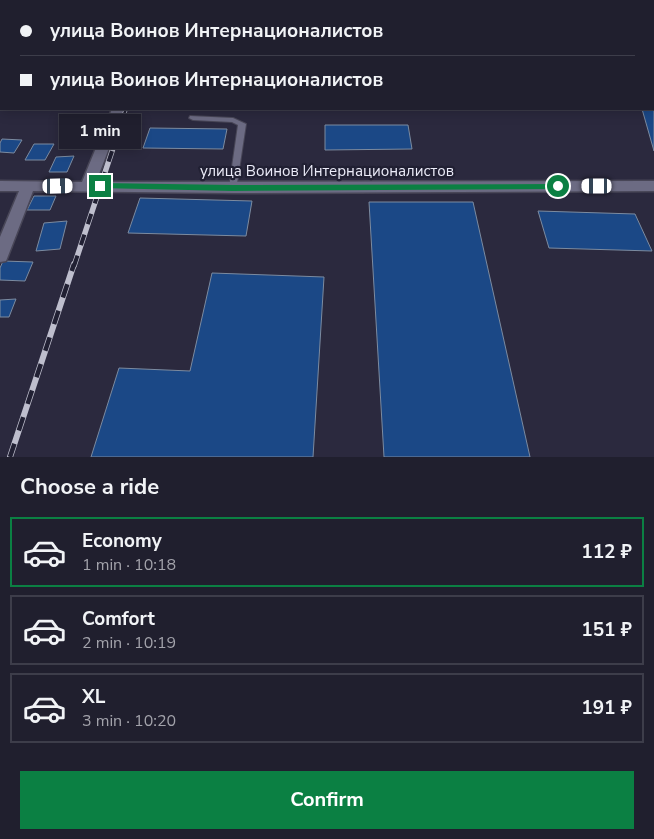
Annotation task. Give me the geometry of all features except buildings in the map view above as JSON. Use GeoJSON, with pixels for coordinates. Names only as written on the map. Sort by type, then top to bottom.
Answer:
{"type":"FeatureCollection","features":[{"type":"Feature","properties":{"kind":"street"},"geometry":{"type":"LineString","coordinates":[[88,186],[118,110]]}},
{"type":"Feature","properties":{"kind":"street","name":"улица Воинов Интернационалистов"},"geometry":{"type":"LineString","coordinates":[[0,186],[233,188],[654,186]]}},
{"type":"Feature","properties":{"kind":"street"},"geometry":{"type":"LineString","coordinates":[[0,256],[28,186]]}},
{"type":"Feature","properties":{"kind":"lane"},"geometry":{"type":"LineString","coordinates":[[193,118],[233,120],[242,124],[233,188]]}},
{"type":"Feature","properties":{"kind":"railway"},"geometry":{"type":"LineString","coordinates":[[123,117],[126,110]]}},
{"type":"Feature","properties":{"kind":"railway"},"geometry":{"type":"LineString","coordinates":[[74,266],[124,115]]}},
{"type":"Feature","properties":{"kind":"railway"},"geometry":{"type":"LineString","coordinates":[[10,457],[74,264]]}},
{"type":"Feature","properties":{"kind":"route"},"geometry":{"type":"LineString","coordinates":[[100,186],[233,188],[558,186]]}}]}
